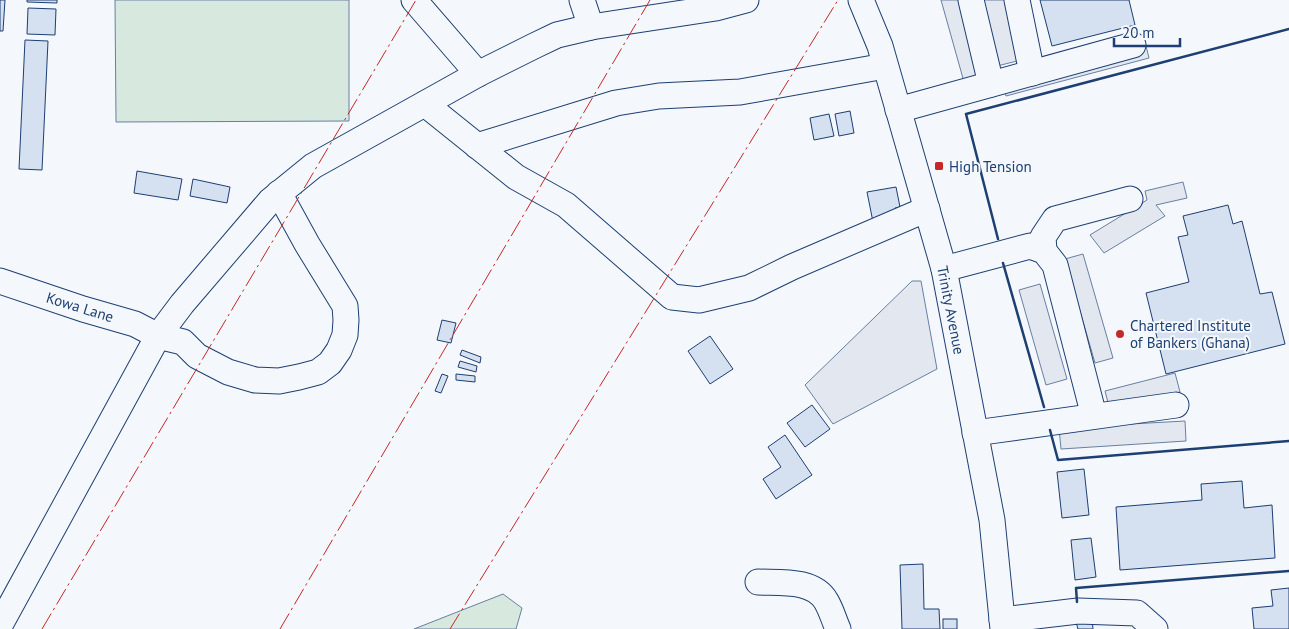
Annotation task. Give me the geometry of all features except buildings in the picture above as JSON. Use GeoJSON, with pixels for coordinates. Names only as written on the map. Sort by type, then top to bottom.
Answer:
{"type":"FeatureCollection","features":[{"type":"Feature","properties":{"kind":"street"},"geometry":{"type":"LineString","coordinates":[[414,0],[478,74]]}},
{"type":"Feature","properties":{"kind":"street"},"geometry":{"type":"LineString","coordinates":[[582,0],[591,27]]}},
{"type":"Feature","properties":{"kind":"street"},"geometry":{"type":"LineString","coordinates":[[8,624],[158,336],[207,275],[279,193],[313,166],[478,74],[557,35],[591,27],[716,8],[746,0]]}},
{"type":"Feature","properties":{"kind":"street","name":"Trinity Avenue"},"geometry":{"type":"LineString","coordinates":[[861,0],[880,46],[944,269],[992,520],[1002,624]]}},
{"type":"Feature","properties":{"kind":"street"},"geometry":{"type":"LineString","coordinates":[[970,0],[991,84]]}},
{"type":"Feature","properties":{"kind":"street"},"geometry":{"type":"LineString","coordinates":[[1017,0],[1032,73]]}},
{"type":"Feature","properties":{"kind":"street"},"geometry":{"type":"LineString","coordinates":[[898,110],[1133,45]]}},
{"type":"Feature","properties":{"kind":"street"},"geometry":{"type":"LineString","coordinates":[[477,146],[616,103],[659,96],[740,92],[885,66]]}},
{"type":"Feature","properties":{"kind":"street"},"geometry":{"type":"LineString","coordinates":[[425,104],[516,177],[566,205],[672,296],[699,300],[749,288],[792,267],[927,209]]}},
{"type":"Feature","properties":{"kind":"street","name":"Kowa Lane"},"geometry":{"type":"LineString","coordinates":[[0,281],[135,324],[158,336],[183,342],[196,356],[228,372],[255,380],[279,381],[318,372],[330,363],[339,350],[345,335],[345,306],[307,244],[279,193]]}},
{"type":"Feature","properties":{"kind":"street"},"geometry":{"type":"LineString","coordinates":[[1037,249],[1055,219],[1130,199]]}},
{"type":"Feature","properties":{"kind":"street"},"geometry":{"type":"LineString","coordinates":[[944,269],[1037,249]]}},
{"type":"Feature","properties":{"kind":"street"},"geometry":{"type":"LineString","coordinates":[[1037,249],[1055,265],[1094,416]]}},
{"type":"Feature","properties":{"kind":"street"},"geometry":{"type":"LineString","coordinates":[[975,433],[1176,405]]}},
{"type":"Feature","properties":{"kind":"street"},"geometry":{"type":"LineString","coordinates":[[758,582],[806,586],[817,590],[826,600],[838,629]]}},
{"type":"Feature","properties":{"kind":"street"},"geometry":{"type":"LineString","coordinates":[[1002,624],[1078,611],[1137,613],[1154,629]]}},
{"type":"Feature","properties":{"kind":"shaded area"},"geometry":{"type":"Polygon","coordinates":[[[115,0],[349,0],[349,121],[116,122],[115,0]]]}},
{"type":"Feature","properties":{"kind":"shaded area"},"geometry":{"type":"Polygon","coordinates":[[[941,0],[966,0],[987,75],[964,82],[941,0]]]}},
{"type":"Feature","properties":{"kind":"shaded area"},"geometry":{"type":"Polygon","coordinates":[[[977,0],[1006,0],[1021,60],[993,67],[977,0]]]}},
{"type":"Feature","properties":{"kind":"shaded area"},"geometry":{"type":"Polygon","coordinates":[[[1146,46],[1149,58],[1006,96],[1003,85],[1146,46]]]}},
{"type":"Feature","properties":{"kind":"shaded area"},"geometry":{"type":"Polygon","coordinates":[[[1183,182],[1187,198],[1156,205],[1165,216],[1104,253],[1090,235],[1147,200],[1145,191],[1183,182]]]}},
{"type":"Feature","properties":{"kind":"shaded area"},"geometry":{"type":"Polygon","coordinates":[[[1083,254],[1113,358],[1095,363],[1065,259],[1083,254]]]}},
{"type":"Feature","properties":{"kind":"shaded area"},"geometry":{"type":"Polygon","coordinates":[[[912,281],[921,281],[937,369],[833,424],[805,385],[912,281]]]}},
{"type":"Feature","properties":{"kind":"shaded area"},"geometry":{"type":"Polygon","coordinates":[[[1040,284],[1067,379],[1046,385],[1019,290],[1040,284]]]}},
{"type":"Feature","properties":{"kind":"shaded area"},"geometry":{"type":"Polygon","coordinates":[[[1175,373],[1180,392],[1110,410],[1105,391],[1175,373]]]}},
{"type":"Feature","properties":{"kind":"shaded area"},"geometry":{"type":"Polygon","coordinates":[[[1185,421],[1186,441],[1061,449],[1059,428],[1185,421]]]}},
{"type":"Feature","properties":{"kind":"shaded area"},"geometry":{"type":"Polygon","coordinates":[[[503,594],[522,608],[516,629],[414,629],[503,594]]]}},
{"type":"Feature","properties":{"kind":"wall"},"geometry":{"type":"LineString","coordinates":[[998,239],[966,114],[1289,29]]}},
{"type":"Feature","properties":{"kind":"wall"},"geometry":{"type":"LineString","coordinates":[[1003,263],[1044,407]]}},
{"type":"Feature","properties":{"kind":"wall"},"geometry":{"type":"LineString","coordinates":[[1050,430],[1058,460],[1289,441]]}},
{"type":"Feature","properties":{"kind":"wall"},"geometry":{"type":"LineString","coordinates":[[1077,602],[1076,588],[1289,571]]}},
{"type":"Feature","properties":{"kind":"power"},"geometry":{"type":"LineString","coordinates":[[42,629],[416,0]]}},
{"type":"Feature","properties":{"kind":"power"},"geometry":{"type":"LineString","coordinates":[[280,629],[650,0]]}},
{"type":"Feature","properties":{"kind":"power"},"geometry":{"type":"LineString","coordinates":[[450,629],[838,0]]}},
{"type":"Feature","properties":{"kind":"place","name":"High Tension"},"geometry":{"type":"Point","coordinates":[939,166]}},
{"type":"Feature","properties":{"kind":"place","name":"Chartered Institute of Bankers (Ghana)"},"geometry":{"type":"Point","coordinates":[1120,334]}}]}
